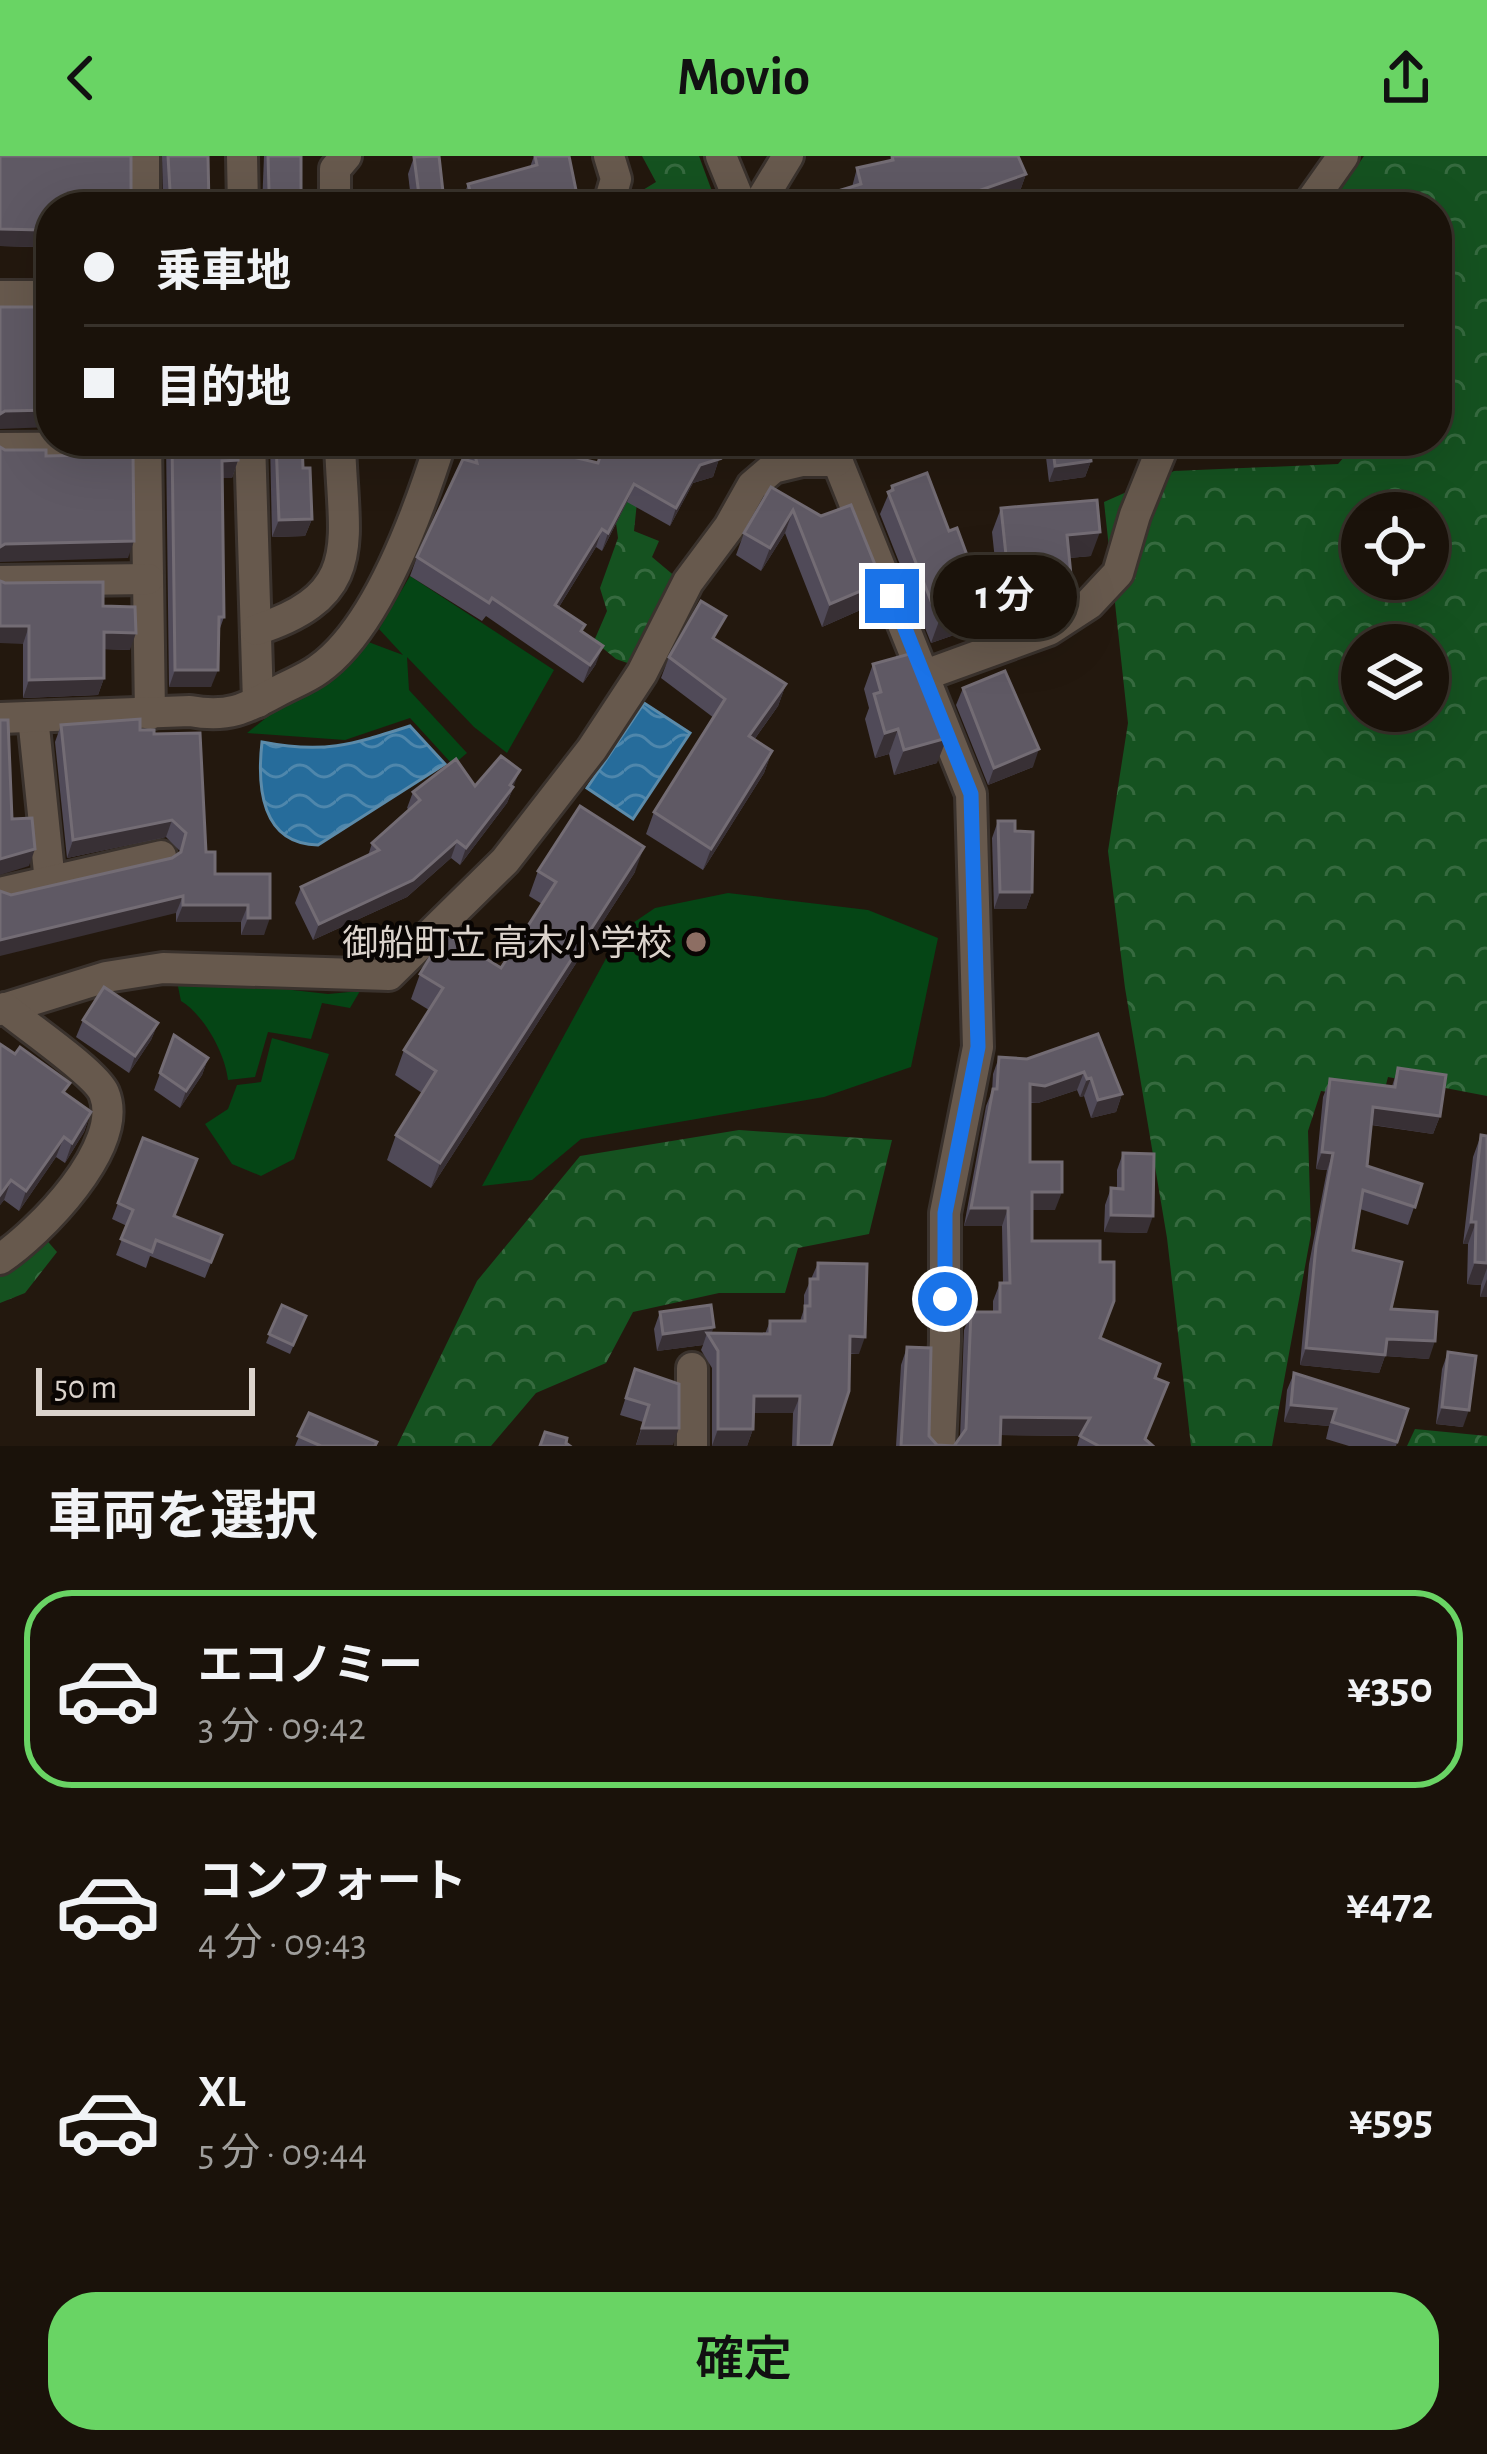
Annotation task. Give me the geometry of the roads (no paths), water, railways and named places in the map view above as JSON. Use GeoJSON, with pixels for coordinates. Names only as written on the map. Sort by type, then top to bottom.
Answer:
{"type":"FeatureCollection","features":[{"type":"Feature","properties":{"kind":"street"},"geometry":{"type":"LineString","coordinates":[[144,156],[144,192]]}},
{"type":"Feature","properties":{"kind":"street"},"geometry":{"type":"LineString","coordinates":[[242,156],[243,192]]}},
{"type":"Feature","properties":{"kind":"street"},"geometry":{"type":"LineString","coordinates":[[335,192],[334,169],[346,156]]}},
{"type":"Feature","properties":{"kind":"street"},"geometry":{"type":"LineString","coordinates":[[608,156],[616,179],[612,192]]}},
{"type":"Feature","properties":{"kind":"street"},"geometry":{"type":"LineString","coordinates":[[721,156],[736,192]]}},
{"type":"Feature","properties":{"kind":"street"},"geometry":{"type":"LineString","coordinates":[[766,192],[788,156]]}},
{"type":"Feature","properties":{"kind":"street"},"geometry":{"type":"LineString","coordinates":[[1318,192],[1343,156]]}},
{"type":"Feature","properties":{"kind":"street"},"geometry":{"type":"LineString","coordinates":[[0,296],[36,296]]}},
{"type":"Feature","properties":{"kind":"street"},"geometry":{"type":"LineString","coordinates":[[0,448],[36,447]]}},
{"type":"Feature","properties":{"kind":"street"},"geometry":{"type":"LineString","coordinates":[[146,456],[150,714]]}},
{"type":"Feature","properties":{"kind":"street"},"geometry":{"type":"LineString","coordinates":[[250,456],[258,702]]}},
{"type":"Feature","properties":{"kind":"street"},"geometry":{"type":"LineString","coordinates":[[256,630],[286,620],[325,595],[342,566],[340,456]]}},
{"type":"Feature","properties":{"kind":"street"},"geometry":{"type":"LineString","coordinates":[[0,718],[190,711],[220,716],[258,702],[321,668],[360,623],[416,519],[436,456]]}},
{"type":"Feature","properties":{"kind":"street"},"geometry":{"type":"LineString","coordinates":[[2,1009],[106,977],[163,968],[389,975],[505,861],[592,749],[642,673],[688,582],[752,486],[772,468],[818,456]]}},
{"type":"Feature","properties":{"kind":"street"},"geometry":{"type":"LineString","coordinates":[[835,456],[971,794],[978,1047],[945,1213],[940,1446]]}},
{"type":"Feature","properties":{"kind":"street"},"geometry":{"type":"LineString","coordinates":[[925,675],[1049,630],[1089,604],[1118,573],[1159,456]]}},
{"type":"Feature","properties":{"kind":"street"},"geometry":{"type":"LineString","coordinates":[[0,581],[148,579]]}},
{"type":"Feature","properties":{"kind":"street"},"geometry":{"type":"LineString","coordinates":[[33,717],[50,882]]}},
{"type":"Feature","properties":{"kind":"street"},"geometry":{"type":"LineString","coordinates":[[0,893],[161,856]]}},
{"type":"Feature","properties":{"kind":"street"},"geometry":{"type":"LineString","coordinates":[[0,1259],[48,1222],[84,1175],[106,1120],[104,1094],[88,1075],[2,1009]]}},
{"type":"Feature","properties":{"kind":"street"},"geometry":{"type":"LineString","coordinates":[[692,1369],[692,1446]]}},
{"type":"Feature","properties":{"kind":"water"},"geometry":{"type":"Polygon","coordinates":[[[644,703],[690,733],[633,819],[587,788],[644,703]]]}},
{"type":"Feature","properties":{"kind":"water"},"geometry":{"type":"Polygon","coordinates":[[[410,726],[445,764],[318,845],[284,835],[274,824],[262,794],[262,742],[337,746],[410,726]]]}},
{"type":"Feature","properties":{"kind":"place","name":"御船町立 高木小学校"},"geometry":{"type":"Point","coordinates":[696,942]}}]}
